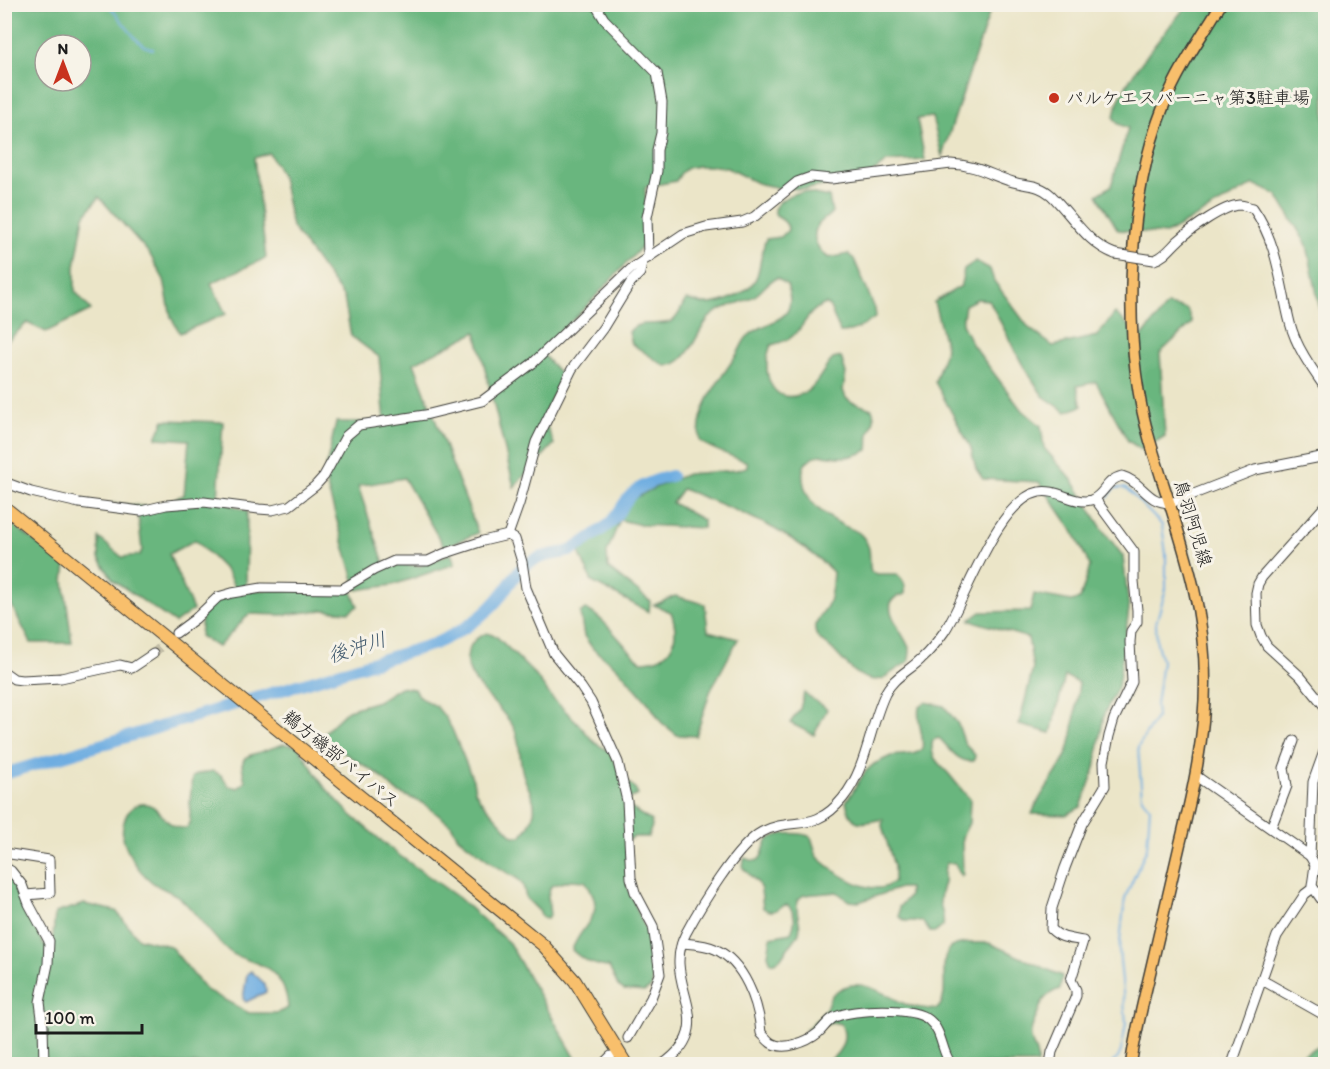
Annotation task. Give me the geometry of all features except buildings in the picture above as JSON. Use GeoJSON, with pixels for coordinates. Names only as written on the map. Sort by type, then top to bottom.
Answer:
{"type":"FeatureCollection","features":[{"type":"Feature","properties":{"kind":"highway","name":"鵜方磯部バイパス"},"geometry":{"type":"LineString","coordinates":[[4,507],[543,945],[575,981],[626,1065]]}},
{"type":"Feature","properties":{"kind":"main road","name":"鳥羽阿児線"},"geometry":{"type":"LineString","coordinates":[[1131,1065],[1196,776],[1204,712],[1204,649],[1194,582],[1150,440],[1141,403],[1132,315],[1134,251],[1145,169],[1164,104],[1221,4]]}},
{"type":"Feature","properties":{"kind":"street"},"geometry":{"type":"LineString","coordinates":[[508,535],[536,442],[572,369],[603,328],[631,282],[640,273],[645,260],[648,217],[657,171],[657,150],[661,133],[662,102],[657,73],[604,19],[595,4]]}},
{"type":"Feature","properties":{"kind":"street"},"geometry":{"type":"LineString","coordinates":[[4,482],[31,492],[79,503],[141,511],[166,505],[204,502],[266,510],[289,506],[324,476],[346,436],[353,429],[371,422],[425,416],[482,401],[533,363],[632,269],[683,234],[742,222],[754,217],[798,182],[811,177],[831,179],[951,164],[969,165],[1014,182],[1037,185],[1050,194],[1094,243],[1104,250],[1154,260],[1160,258],[1200,224],[1240,205],[1253,208],[1266,231],[1277,260],[1290,325],[1296,341],[1326,389]]}},
{"type":"Feature","properties":{"kind":"street"},"geometry":{"type":"LineString","coordinates":[[663,1065],[676,1055],[689,1036],[690,1013],[680,974],[682,943],[716,882],[753,838],[763,831],[811,822],[822,817],[841,800],[862,765],[885,693],[898,676],[932,648],[948,625],[983,553],[1013,510],[1030,495],[1039,492],[1059,493],[1081,501],[1095,499],[1112,480],[1122,476],[1134,482],[1153,499],[1162,503],[1171,503],[1255,470],[1326,456]]}},
{"type":"Feature","properties":{"kind":"street"},"geometry":{"type":"LineString","coordinates":[[1050,1065],[1052,1052],[1076,996],[1071,980],[1083,941],[1058,936],[1051,929],[1052,908],[1082,824],[1105,786],[1104,762],[1109,736],[1114,719],[1132,682],[1130,642],[1131,631],[1137,622],[1134,552],[1095,499]]}},
{"type":"Feature","properties":{"kind":"street"},"geometry":{"type":"LineString","coordinates":[[1326,505],[1262,577],[1256,593],[1257,625],[1267,646],[1300,676],[1326,708]]}},
{"type":"Feature","properties":{"kind":"street"},"geometry":{"type":"LineString","coordinates":[[176,633],[218,597],[232,593],[262,588],[342,589],[394,561],[429,561],[443,554],[508,535],[514,538],[518,545],[526,588],[554,654],[591,702],[618,762],[627,801],[631,878],[635,892],[653,926],[660,974],[651,998],[628,1038]]}},
{"type":"Feature","properties":{"kind":"street"},"geometry":{"type":"LineString","coordinates":[[4,672],[14,679],[22,680],[61,678],[110,666],[120,665],[132,668],[153,654]]}},
{"type":"Feature","properties":{"kind":"street"},"geometry":{"type":"LineString","coordinates":[[1271,828],[1287,786],[1284,768],[1294,741]]}},
{"type":"Feature","properties":{"kind":"street"},"geometry":{"type":"LineString","coordinates":[[1310,856],[1313,782],[1326,746]]}},
{"type":"Feature","properties":{"kind":"street"},"geometry":{"type":"LineString","coordinates":[[1196,776],[1310,856],[1315,865],[1313,888],[1326,906]]}},
{"type":"Feature","properties":{"kind":"street"},"geometry":{"type":"LineString","coordinates":[[4,852],[50,860],[50,893],[26,895]]}},
{"type":"Feature","properties":{"kind":"street"},"geometry":{"type":"LineString","coordinates":[[4,867],[11,871],[22,885],[49,941],[48,964],[40,1002],[44,1065]]}},
{"type":"Feature","properties":{"kind":"street"},"geometry":{"type":"LineString","coordinates":[[1232,1065],[1280,931],[1305,894],[1313,888]]}},
{"type":"Feature","properties":{"kind":"street"},"geometry":{"type":"LineString","coordinates":[[682,943],[716,949],[731,960],[753,992],[760,1016],[761,1033],[772,1044],[802,1042],[818,1033],[831,1019],[845,1014],[864,1011],[903,1012],[923,1016],[932,1023],[940,1036],[951,1065]]}},
{"type":"Feature","properties":{"kind":"street"},"geometry":{"type":"LineString","coordinates":[[660,974],[672,977],[680,974]]}},
{"type":"Feature","properties":{"kind":"street"},"geometry":{"type":"LineString","coordinates":[[1262,980],[1326,1016]]}},
{"type":"Feature","properties":{"kind":"street"},"geometry":{"type":"LineString","coordinates":[[603,1065],[610,1056]]}},
{"type":"Feature","properties":{"kind":"green space"},"geometry":{"type":"Polygon","coordinates":[[[4,5],[992,5],[942,156],[932,117],[917,119],[925,160],[887,162],[865,178],[807,189],[779,188],[757,183],[727,168],[698,166],[687,168],[676,181],[645,187],[648,240],[583,310],[540,351],[562,376],[543,417],[554,444],[514,487],[476,332],[414,363],[478,533],[444,547],[404,478],[358,486],[384,563],[420,566],[451,553],[455,564],[393,585],[357,590],[324,476],[336,422],[385,422],[379,357],[351,336],[344,298],[292,227],[282,177],[269,153],[254,158],[266,258],[211,283],[226,314],[180,333],[171,317],[164,280],[149,253],[99,197],[84,216],[75,267],[75,291],[91,310],[46,332],[27,323],[6,342],[4,280],[8,268],[4,250],[4,5]]]}},
{"type":"Feature","properties":{"kind":"green space"},"geometry":{"type":"Polygon","coordinates":[[[1187,5],[1325,5],[1325,335],[1307,245],[1277,195],[1254,184],[1166,234],[1118,230],[1097,195],[1111,186],[1128,128],[1118,124],[1114,118],[1124,90],[1144,59],[1187,5]]]}},
{"type":"Feature","properties":{"kind":"green space"},"geometry":{"type":"Polygon","coordinates":[[[804,192],[829,197],[832,212],[818,225],[815,234],[816,243],[829,258],[848,254],[854,259],[875,309],[876,317],[859,328],[840,332],[830,307],[826,304],[819,307],[809,315],[795,334],[771,345],[768,355],[768,376],[777,392],[784,396],[794,396],[810,389],[833,359],[841,357],[846,373],[843,390],[846,398],[872,409],[874,419],[869,434],[868,450],[842,457],[821,455],[814,457],[804,466],[803,476],[807,495],[812,502],[829,517],[857,531],[863,537],[869,551],[871,572],[897,574],[904,583],[905,594],[896,597],[891,602],[890,608],[910,651],[909,661],[882,679],[867,678],[854,671],[815,633],[815,625],[829,600],[833,572],[817,557],[781,533],[723,505],[682,489],[672,503],[703,520],[703,528],[641,525],[620,520],[607,552],[608,568],[650,601],[649,612],[592,582],[579,552],[606,532],[635,498],[652,489],[687,474],[747,467],[747,462],[700,441],[701,418],[710,396],[745,339],[785,314],[790,298],[787,285],[777,278],[751,298],[715,313],[705,323],[687,354],[674,364],[665,366],[632,344],[629,332],[638,325],[672,321],[686,300],[711,304],[735,297],[749,288],[757,276],[766,239],[781,237],[788,230],[786,223],[776,216],[774,209],[787,197],[804,192]]]}},
{"type":"Feature","properties":{"kind":"green space"},"geometry":{"type":"Polygon","coordinates":[[[976,261],[990,269],[994,281],[1029,328],[1053,346],[1097,336],[1115,313],[1142,337],[1167,305],[1187,309],[1192,323],[1160,353],[1165,436],[1142,450],[1128,441],[1096,382],[1077,386],[1082,406],[1066,412],[1043,396],[1021,362],[989,300],[977,299],[965,305],[962,324],[972,344],[1020,408],[1041,426],[1044,448],[1073,481],[1103,530],[1123,556],[1129,609],[1118,687],[1104,714],[1095,768],[1081,807],[1066,815],[1032,814],[1067,753],[1073,729],[1079,683],[1065,676],[1051,733],[1019,725],[1033,668],[1028,638],[970,620],[981,612],[1030,611],[1034,594],[1071,601],[1080,599],[1090,566],[1073,531],[1039,482],[983,479],[976,469],[971,448],[935,382],[946,348],[934,302],[961,286],[964,269],[976,261]]]}},
{"type":"Feature","properties":{"kind":"green space"},"geometry":{"type":"Polygon","coordinates":[[[164,420],[223,422],[218,500],[247,511],[246,590],[351,590],[358,606],[349,612],[324,610],[282,615],[249,614],[218,647],[200,636],[203,606],[232,591],[234,586],[227,572],[195,540],[169,554],[193,610],[175,623],[113,580],[99,558],[99,538],[122,557],[140,555],[142,550],[138,515],[113,503],[151,507],[184,495],[189,440],[156,438],[164,420]]]}},
{"type":"Feature","properties":{"kind":"green space"},"geometry":{"type":"Polygon","coordinates":[[[4,518],[66,565],[64,581],[72,643],[31,643],[8,599],[5,600],[4,518]]]}},
{"type":"Feature","properties":{"kind":"green space"},"geometry":{"type":"Polygon","coordinates":[[[675,596],[705,604],[708,631],[738,639],[710,692],[696,736],[677,735],[661,722],[650,705],[624,675],[593,649],[584,636],[580,613],[585,609],[593,613],[641,661],[652,660],[667,653],[675,631],[671,612],[654,605],[675,596]]]}},
{"type":"Feature","properties":{"kind":"green space"},"geometry":{"type":"Polygon","coordinates":[[[487,633],[497,637],[536,676],[552,698],[595,743],[609,751],[625,780],[635,788],[638,795],[629,799],[629,807],[651,821],[652,826],[648,837],[634,837],[627,841],[628,888],[649,937],[653,966],[652,987],[644,992],[624,990],[618,986],[609,967],[589,962],[572,950],[595,911],[592,893],[585,881],[571,880],[551,886],[548,895],[550,916],[547,919],[543,918],[526,898],[523,885],[518,879],[496,866],[458,837],[451,825],[423,803],[397,792],[378,774],[323,738],[326,731],[348,710],[378,701],[400,687],[414,689],[422,699],[436,706],[445,717],[481,801],[513,836],[521,836],[531,822],[534,807],[533,798],[522,771],[516,734],[508,719],[476,682],[467,662],[471,645],[477,638],[487,633]]]}},
{"type":"Feature","properties":{"kind":"green space"},"geometry":{"type":"Polygon","coordinates":[[[804,693],[827,709],[814,735],[790,723],[800,709],[804,693]]]}},
{"type":"Feature","properties":{"kind":"green space"},"geometry":{"type":"Polygon","coordinates":[[[925,702],[944,706],[958,724],[965,744],[975,755],[974,761],[963,760],[939,738],[933,740],[932,750],[937,762],[970,799],[969,823],[962,837],[963,874],[961,876],[955,864],[947,863],[945,868],[940,902],[943,926],[936,932],[930,932],[922,921],[906,921],[899,917],[899,907],[909,896],[909,888],[900,888],[859,902],[849,901],[837,892],[804,895],[797,900],[800,930],[781,958],[771,963],[768,955],[771,937],[791,933],[794,914],[787,905],[772,911],[763,908],[761,890],[758,883],[743,868],[744,858],[758,860],[766,843],[775,836],[801,834],[811,837],[817,856],[846,878],[867,887],[877,888],[894,881],[894,866],[882,826],[883,819],[858,822],[851,817],[846,802],[865,772],[874,764],[891,756],[914,754],[922,750],[918,713],[919,707],[925,702]]]}},
{"type":"Feature","properties":{"kind":"green space"},"geometry":{"type":"Polygon","coordinates":[[[284,744],[298,746],[323,785],[351,815],[396,853],[459,898],[509,943],[579,1064],[5,1064],[4,864],[9,868],[44,946],[53,937],[55,913],[84,904],[116,911],[138,938],[170,946],[206,990],[249,1013],[277,1013],[288,1008],[284,988],[272,972],[268,968],[230,952],[180,898],[146,877],[130,855],[123,838],[128,813],[132,808],[141,804],[153,807],[172,825],[187,828],[190,823],[192,778],[197,774],[213,771],[221,775],[229,786],[238,788],[245,782],[242,765],[244,759],[284,744]]]}},
{"type":"Feature","properties":{"kind":"green space"},"geometry":{"type":"Polygon","coordinates":[[[963,943],[989,943],[1062,976],[1060,989],[1045,999],[1032,1028],[1031,1041],[1037,1055],[1037,1064],[824,1064],[834,1057],[841,1047],[844,1036],[841,1024],[832,1022],[805,1030],[823,1013],[833,994],[851,985],[860,985],[878,990],[905,1004],[937,1009],[944,993],[946,954],[951,948],[963,943]]]}},
{"type":"Feature","properties":{"kind":"green space"},"geometry":{"type":"Polygon","coordinates":[[[1325,1042],[1325,1064],[1287,1064],[1325,1042]]]}},
{"type":"Feature","properties":{"kind":"water"},"geometry":{"type":"Polygon","coordinates":[[[251,971],[265,984],[266,992],[246,1002],[243,999],[247,974],[251,971]]]}},
{"type":"Feature","properties":{"kind":"waterway"},"geometry":{"type":"LineString","coordinates":[[108,4],[136,39],[144,46],[153,49]]}},
{"type":"Feature","properties":{"kind":"waterway","name":"後沖川"},"geometry":{"type":"LineString","coordinates":[[4,774],[434,644],[481,617],[496,602],[523,567],[541,558],[573,550],[608,525],[634,492],[649,483],[671,476]]}},
{"type":"Feature","properties":{"kind":"waterway"},"geometry":{"type":"LineString","coordinates":[[1108,498],[1114,488],[1128,490],[1162,525],[1166,554],[1166,589],[1156,623],[1157,644],[1162,661],[1156,705],[1157,716],[1138,747],[1142,798],[1150,808],[1147,848],[1125,898],[1119,950],[1126,1023],[1121,1051],[1118,1058],[1111,1064]]}},
{"type":"Feature","properties":{"kind":"tunnel"},"geometry":{"type":"LineString","coordinates":[[153,654],[172,636]]}},
{"type":"Feature","properties":{"kind":"place","name":"パルケエスパーニャ第3駐車場"},"geometry":{"type":"Point","coordinates":[1054,98]}}]}
